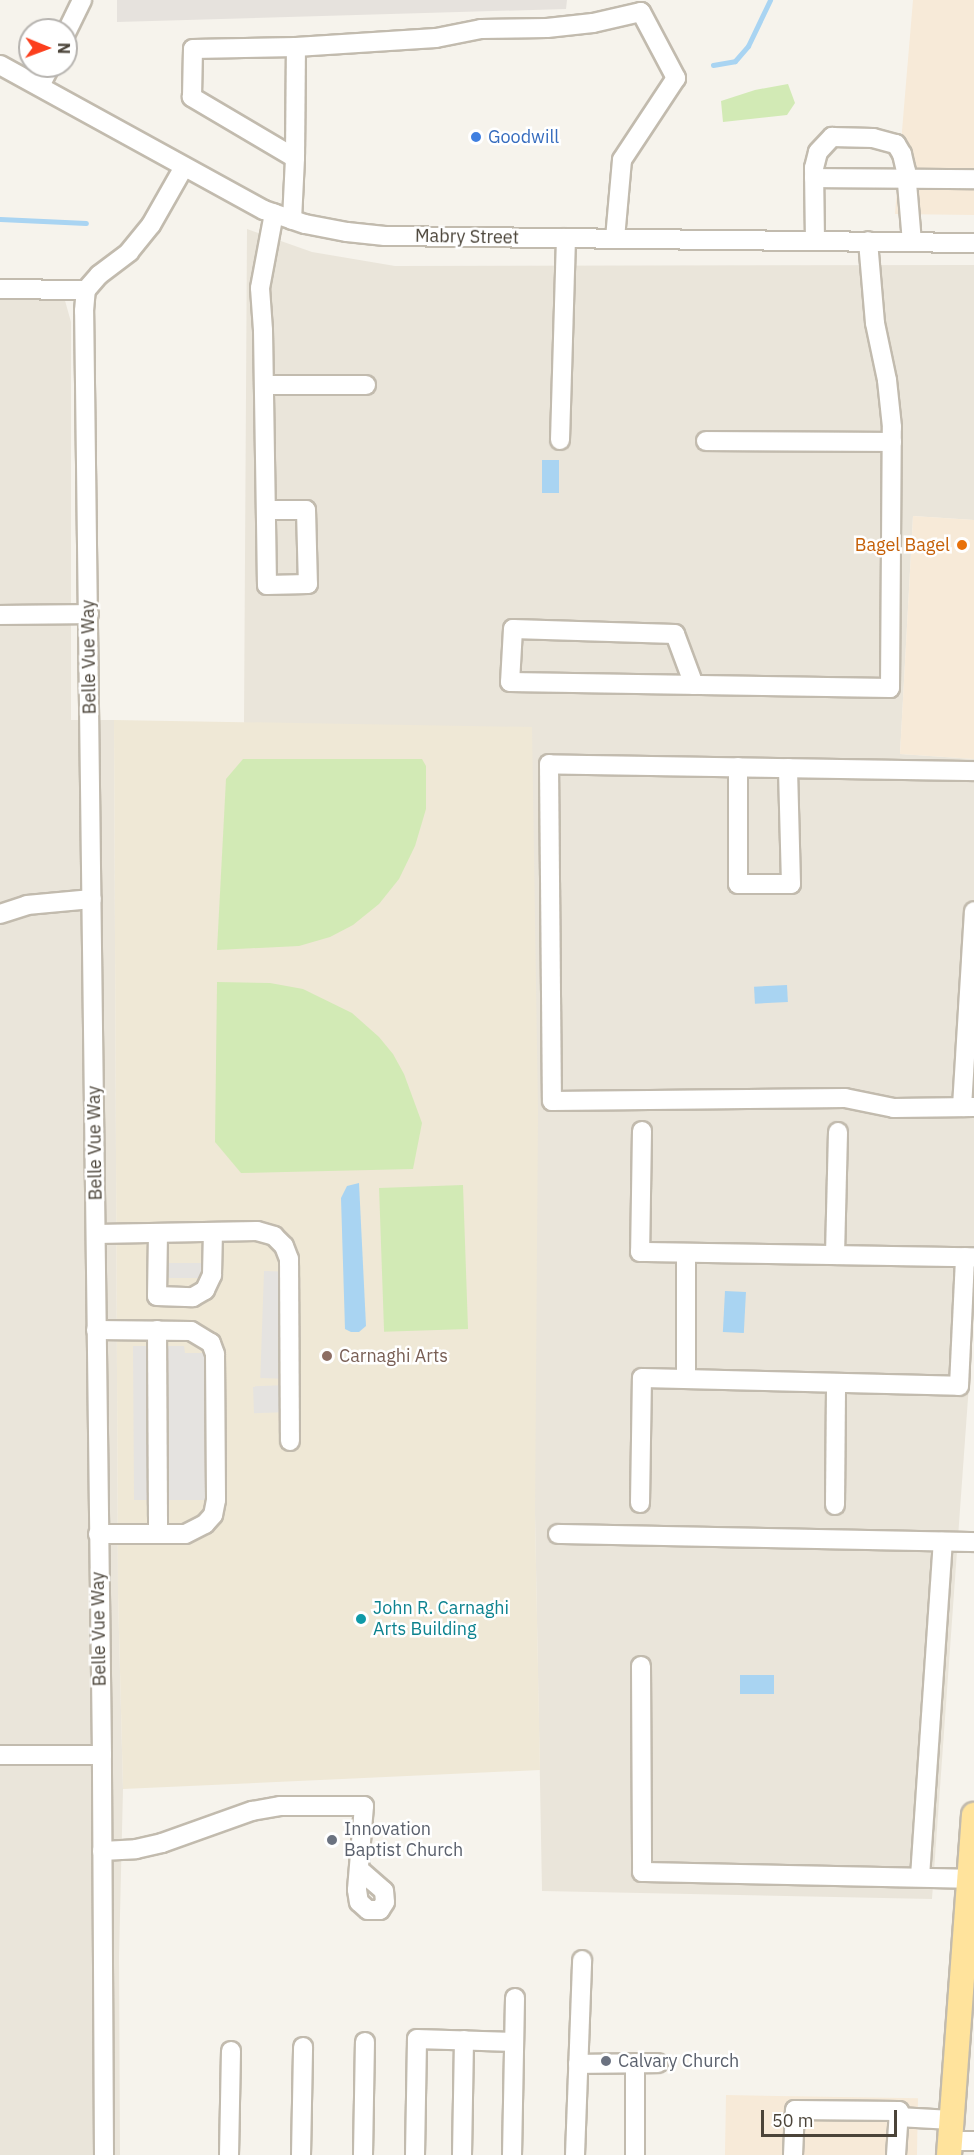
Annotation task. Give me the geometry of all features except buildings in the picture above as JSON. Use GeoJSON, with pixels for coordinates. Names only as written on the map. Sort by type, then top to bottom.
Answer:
{"type":"FeatureCollection","features":[{"type":"Feature","properties":{"kind":"main road"},"geometry":{"type":"LineString","coordinates":[[956,2139],[968,1969],[969,1878],[974,1815]]}},
{"type":"Feature","properties":{"kind":"street"},"geometry":{"type":"LineString","coordinates":[[73,18],[82,0]]}},
{"type":"Feature","properties":{"kind":"street"},"geometry":{"type":"LineString","coordinates":[[295,158],[192,97],[193,49],[436,38],[481,29],[547,28],[593,23],[642,12],[676,78],[622,160],[615,239]]}},
{"type":"Feature","properties":{"kind":"street"},"geometry":{"type":"LineString","coordinates":[[292,220],[296,46]]}},
{"type":"Feature","properties":{"kind":"street","name":"Mabry Street"},"geometry":{"type":"LineString","coordinates":[[0,65],[184,167],[274,213],[292,220],[347,232],[385,236],[974,243]]}},
{"type":"Feature","properties":{"kind":"street"},"geometry":{"type":"LineString","coordinates":[[40,86],[44,78]]}},
{"type":"Feature","properties":{"kind":"street"},"geometry":{"type":"LineString","coordinates":[[815,241],[814,178],[818,152],[832,137],[873,138],[896,144],[902,154],[912,242]]}},
{"type":"Feature","properties":{"kind":"street"},"geometry":{"type":"LineString","coordinates":[[0,289],[86,290],[99,275],[129,252],[151,225],[184,167]]}},
{"type":"Feature","properties":{"kind":"street"},"geometry":{"type":"LineString","coordinates":[[814,178],[974,179]]}},
{"type":"Feature","properties":{"kind":"street"},"geometry":{"type":"LineString","coordinates":[[266,510],[306,510],[308,584],[267,585],[260,288],[274,213]]}},
{"type":"Feature","properties":{"kind":"street"},"geometry":{"type":"LineString","coordinates":[[560,440],[566,238]]}},
{"type":"Feature","properties":{"kind":"street"},"geometry":{"type":"LineString","coordinates":[[694,685],[675,634],[513,629],[510,682],[694,685],[890,688],[892,442],[887,380],[875,323],[868,242]]}},
{"type":"Feature","properties":{"kind":"street","name":"Belle Vue Way"},"geometry":{"type":"LineString","coordinates":[[86,290],[84,311],[102,1755],[104,2155]]}},
{"type":"Feature","properties":{"kind":"street"},"geometry":{"type":"LineString","coordinates":[[264,385],[366,385]]}},
{"type":"Feature","properties":{"kind":"street"},"geometry":{"type":"LineString","coordinates":[[706,441],[892,442]]}},
{"type":"Feature","properties":{"kind":"street"},"geometry":{"type":"LineString","coordinates":[[0,615],[89,614]]}},
{"type":"Feature","properties":{"kind":"street"},"geometry":{"type":"LineString","coordinates":[[974,771],[549,764],[552,1101],[845,1098],[894,1108],[968,1107],[974,912]]}},
{"type":"Feature","properties":{"kind":"street"},"geometry":{"type":"LineString","coordinates":[[738,767],[738,884],[791,884],[788,768]]}},
{"type":"Feature","properties":{"kind":"street"},"geometry":{"type":"LineString","coordinates":[[0,914],[27,905],[92,899]]}},
{"type":"Feature","properties":{"kind":"street"},"geometry":{"type":"LineString","coordinates":[[640,1503],[642,1378],[959,1386],[969,1257],[639,1252],[642,1131]]}},
{"type":"Feature","properties":{"kind":"street"},"geometry":{"type":"LineString","coordinates":[[835,1255],[838,1132]]}},
{"type":"Feature","properties":{"kind":"street"},"geometry":{"type":"LineString","coordinates":[[96,1234],[257,1231],[274,1236],[284,1246],[289,1259],[290,1442]]}},
{"type":"Feature","properties":{"kind":"street"},"geometry":{"type":"LineString","coordinates":[[158,1233],[157,1296],[194,1297],[205,1290],[212,1275],[213,1232]]}},
{"type":"Feature","properties":{"kind":"street"},"geometry":{"type":"LineString","coordinates":[[686,1253],[686,1379]]}},
{"type":"Feature","properties":{"kind":"street"},"geometry":{"type":"LineString","coordinates":[[96,1330],[191,1331],[212,1342],[215,1354],[216,1500],[213,1515],[205,1524],[185,1534],[98,1534]]}},
{"type":"Feature","properties":{"kind":"street"},"geometry":{"type":"LineString","coordinates":[[157,1330],[158,1534]]}},
{"type":"Feature","properties":{"kind":"street"},"geometry":{"type":"LineString","coordinates":[[835,1504],[836,1383]]}},
{"type":"Feature","properties":{"kind":"street"},"geometry":{"type":"LineString","coordinates":[[558,1534],[974,1542]]}},
{"type":"Feature","properties":{"kind":"street"},"geometry":{"type":"LineString","coordinates":[[920,1877],[943,1542]]}},
{"type":"Feature","properties":{"kind":"street"},"geometry":{"type":"LineString","coordinates":[[641,1666],[642,1872],[969,1878]]}},
{"type":"Feature","properties":{"kind":"street"},"geometry":{"type":"LineString","coordinates":[[0,1755],[102,1755]]}},
{"type":"Feature","properties":{"kind":"street"},"geometry":{"type":"LineString","coordinates":[[102,1851],[136,1849],[162,1843],[252,1811],[280,1806],[364,1806],[359,1869]]}},
{"type":"Feature","properties":{"kind":"street"},"geometry":{"type":"LineString","coordinates":[[575,2155],[582,1960]]}},
{"type":"Feature","properties":{"kind":"street"},"geometry":{"type":"LineString","coordinates":[[512,2155],[515,1998]]}},
{"type":"Feature","properties":{"kind":"street"},"geometry":{"type":"LineString","coordinates":[[416,2155],[417,2038],[514,2042]]}},
{"type":"Feature","properties":{"kind":"street"},"geometry":{"type":"LineString","coordinates":[[462,2155],[464,2040]]}},
{"type":"Feature","properties":{"kind":"street"},"geometry":{"type":"LineString","coordinates":[[363,2155],[365,2042]]}},
{"type":"Feature","properties":{"kind":"street"},"geometry":{"type":"LineString","coordinates":[[301,2155],[303,2047]]}},
{"type":"Feature","properties":{"kind":"street"},"geometry":{"type":"LineString","coordinates":[[229,2155],[231,2051]]}},
{"type":"Feature","properties":{"kind":"street"},"geometry":{"type":"LineString","coordinates":[[635,2063],[636,2155]]}},
{"type":"Feature","properties":{"kind":"street"},"geometry":{"type":"LineString","coordinates":[[578,2064],[658,2063]]}},
{"type":"Feature","properties":{"kind":"street"},"geometry":{"type":"LineString","coordinates":[[793,2155],[795,2110],[899,2112],[896,2155]]}},
{"type":"Feature","properties":{"kind":"street"},"geometry":{"type":"LineString","coordinates":[[898,2117],[956,2139]]}},
{"type":"Feature","properties":{"kind":"shaded area"},"geometry":{"type":"Polygon","coordinates":[[[117,0],[567,0],[566,9],[117,22],[117,0]]]}},
{"type":"Feature","properties":{"kind":"shaded area"},"geometry":{"type":"Polygon","coordinates":[[[913,0],[974,0],[974,215],[895,214],[913,0]]]}},
{"type":"Feature","properties":{"kind":"shaded area"},"geometry":{"type":"Polygon","coordinates":[[[247,229],[312,252],[395,266],[974,265],[974,520],[913,516],[900,754],[974,759],[974,1315],[932,1899],[542,1891],[535,1514],[244,722],[247,229]]]}},
{"type":"Feature","properties":{"kind":"shaded area"},"geometry":{"type":"Polygon","coordinates":[[[0,297],[64,297],[71,322],[71,720],[114,720],[118,1593],[123,1789],[119,1957],[120,2155],[0,2155],[0,297]]]}},
{"type":"Feature","properties":{"kind":"shaded area"},"geometry":{"type":"Polygon","coordinates":[[[913,516],[974,520],[974,759],[900,754],[913,516]]]}},
{"type":"Feature","properties":{"kind":"shaded area","name":"Carnaghi Arts"},"geometry":{"type":"Polygon","coordinates":[[[114,720],[532,727],[538,1111],[535,1514],[540,1770],[123,1789],[118,1593],[114,720]]]}},
{"type":"Feature","properties":{"kind":"shaded area"},"geometry":{"type":"Polygon","coordinates":[[[157,1263],[213,1263],[213,1278],[157,1278],[157,1263]]]}},
{"type":"Feature","properties":{"kind":"shaded area"},"geometry":{"type":"Polygon","coordinates":[[[264,1271],[289,1272],[285,1379],[260,1378],[264,1271]]]}},
{"type":"Feature","properties":{"kind":"shaded area"},"geometry":{"type":"Polygon","coordinates":[[[133,1346],[184,1346],[185,1353],[215,1353],[216,1500],[134,1500],[133,1346]]]}},
{"type":"Feature","properties":{"kind":"shaded area"},"geometry":{"type":"Polygon","coordinates":[[[289,1385],[290,1412],[254,1413],[253,1386],[289,1385]]]}},
{"type":"Feature","properties":{"kind":"shaded area"},"geometry":{"type":"Polygon","coordinates":[[[726,2095],[918,2098],[917,2155],[725,2155],[726,2095]]]}},
{"type":"Feature","properties":{"kind":"green space"},"geometry":{"type":"Polygon","coordinates":[[[788,84],[795,103],[787,115],[723,122],[721,101],[755,90],[788,84]]]}},
{"type":"Feature","properties":{"kind":"green space"},"geometry":{"type":"Polygon","coordinates":[[[243,759],[422,759],[426,766],[426,809],[415,846],[399,879],[379,904],[353,925],[330,937],[299,946],[217,950],[226,779],[243,759]]]}},
{"type":"Feature","properties":{"kind":"green space"},"geometry":{"type":"Polygon","coordinates":[[[217,982],[270,983],[303,989],[352,1013],[379,1037],[393,1054],[404,1074],[422,1123],[413,1169],[241,1173],[215,1142],[217,982]]]}},
{"type":"Feature","properties":{"kind":"green space"},"geometry":{"type":"Polygon","coordinates":[[[463,1185],[468,1329],[384,1332],[379,1188],[463,1185]]]}},
{"type":"Feature","properties":{"kind":"water"},"geometry":{"type":"Polygon","coordinates":[[[542,460],[559,460],[559,493],[542,493],[542,460]]]}},
{"type":"Feature","properties":{"kind":"water"},"geometry":{"type":"Polygon","coordinates":[[[787,985],[788,1002],[755,1004],[754,987],[787,985]]]}},
{"type":"Feature","properties":{"kind":"water"},"geometry":{"type":"Polygon","coordinates":[[[359,1183],[366,1326],[359,1332],[351,1332],[345,1329],[341,1198],[347,1186],[359,1183]]]}},
{"type":"Feature","properties":{"kind":"water"},"geometry":{"type":"Polygon","coordinates":[[[725,1291],[746,1292],[744,1333],[723,1332],[725,1291]]]}},
{"type":"Feature","properties":{"kind":"water"},"geometry":{"type":"Polygon","coordinates":[[[740,1675],[774,1675],[774,1694],[740,1694],[740,1675]]]}},
{"type":"Feature","properties":{"kind":"waterway"},"geometry":{"type":"LineString","coordinates":[[713,65],[735,61],[748,46],[770,0]]}},
{"type":"Feature","properties":{"kind":"waterway"},"geometry":{"type":"LineString","coordinates":[[0,219],[86,223]]}},
{"type":"Feature","properties":{"kind":"place","name":"Goodwill"},"geometry":{"type":"Point","coordinates":[476,137]}},
{"type":"Feature","properties":{"kind":"place","name":"Bagel Bagel"},"geometry":{"type":"Point","coordinates":[962,545]}},
{"type":"Feature","properties":{"kind":"place","name":"Carnaghi Arts"},"geometry":{"type":"Point","coordinates":[327,1356]}},
{"type":"Feature","properties":{"kind":"place","name":"John R. Carnaghi Arts Building"},"geometry":{"type":"Point","coordinates":[361,1619]}},
{"type":"Feature","properties":{"kind":"place","name":"Innovation Baptist Church"},"geometry":{"type":"Point","coordinates":[332,1840]}},
{"type":"Feature","properties":{"kind":"place","name":"Calvary Church"},"geometry":{"type":"Point","coordinates":[606,2061]}}]}
